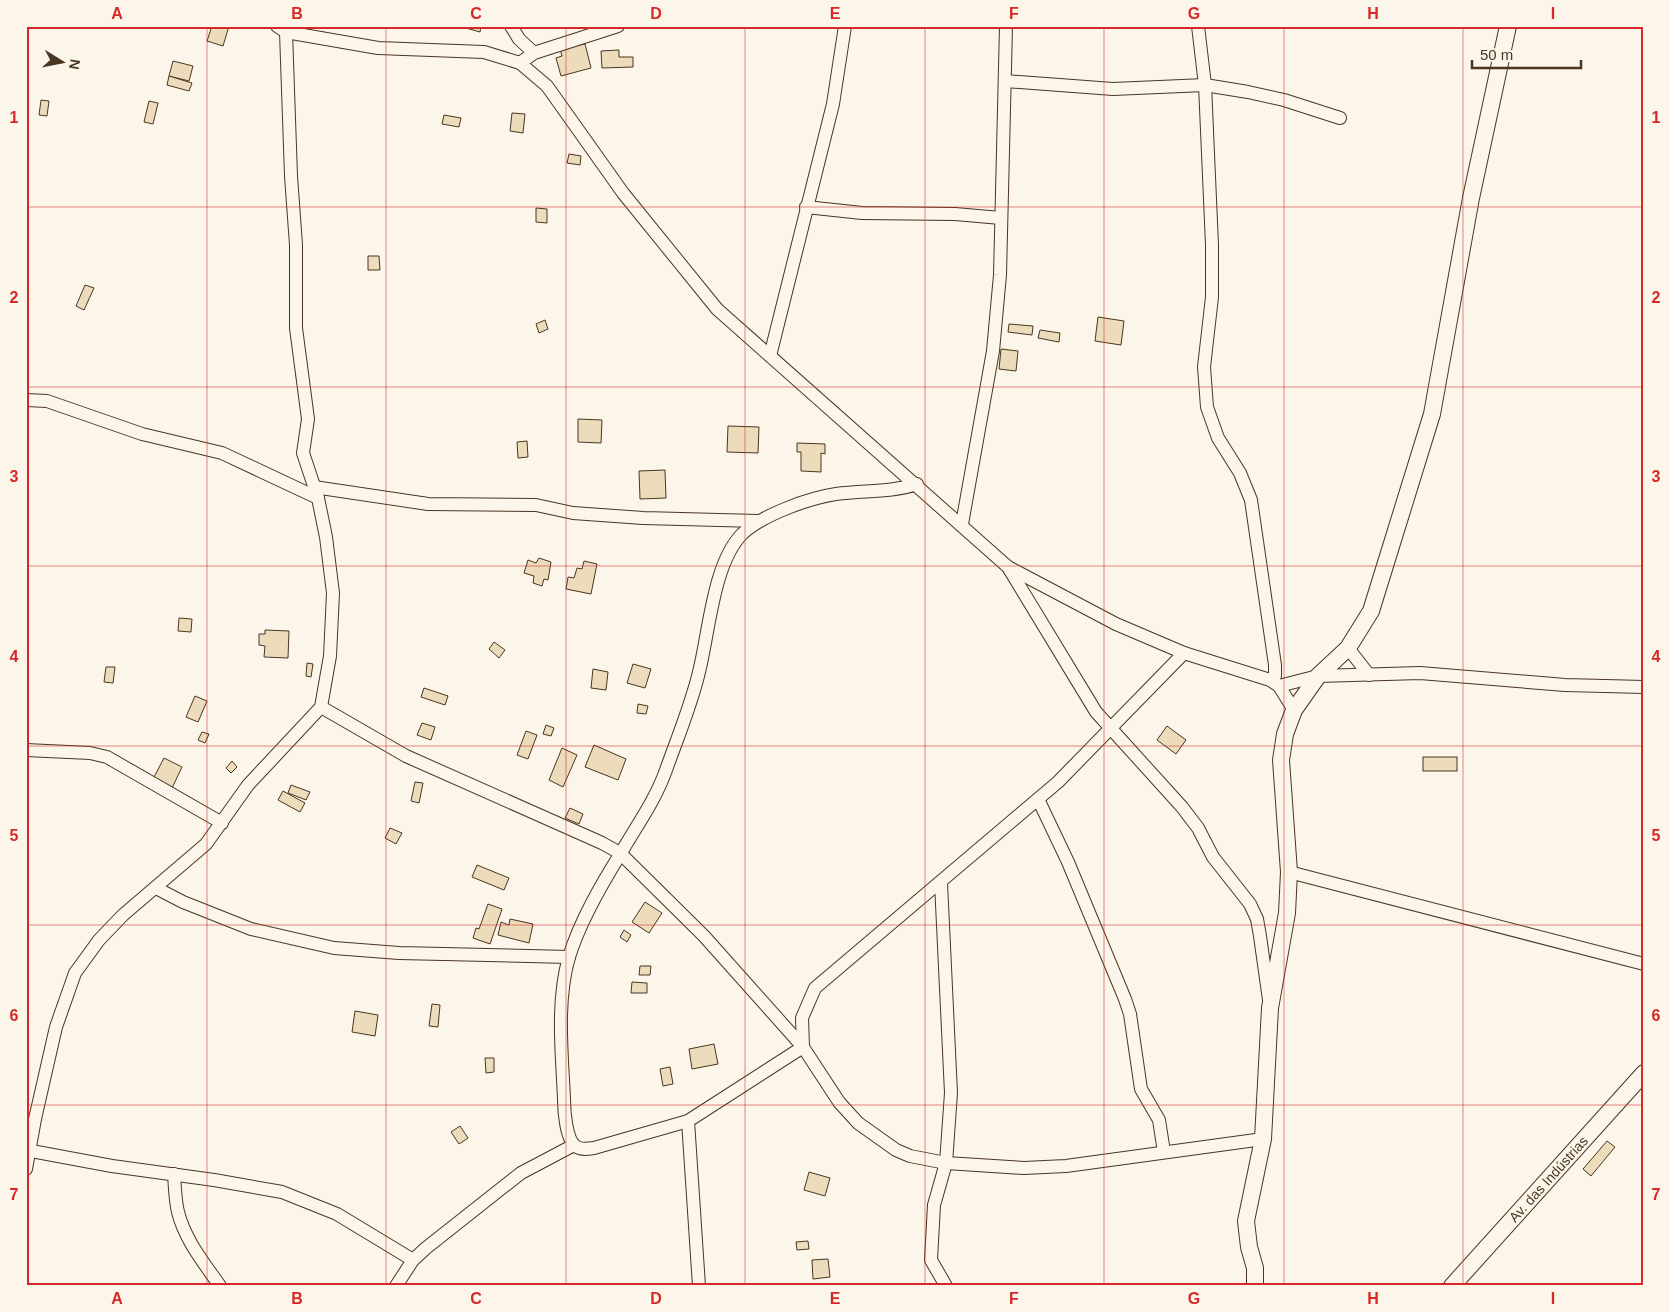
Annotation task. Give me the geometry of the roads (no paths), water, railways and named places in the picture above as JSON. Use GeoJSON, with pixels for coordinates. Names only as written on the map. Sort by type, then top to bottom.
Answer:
{"type":"FeatureCollection","features":[{"type":"Feature","properties":{"kind":"street"},"geometry":{"type":"LineString","coordinates":[[511,26],[519,40],[534,53]]}},
{"type":"Feature","properties":{"kind":"street"},"geometry":{"type":"LineString","coordinates":[[520,63],[534,53],[618,26]]}},
{"type":"Feature","properties":{"kind":"street"},"geometry":{"type":"LineString","coordinates":[[770,356],[833,104],[845,26]]}},
{"type":"Feature","properties":{"kind":"street"},"geometry":{"type":"LineString","coordinates":[[962,524],[993,351],[1000,275],[1006,26]]}},
{"type":"Feature","properties":{"kind":"street"},"geometry":{"type":"LineString","coordinates":[[1198,26],[1205,86],[1212,245],[1212,297],[1204,367],[1207,408],[1218,438],[1240,473],[1251,500],[1276,665],[1274,683],[1294,710]]}},
{"type":"Feature","properties":{"kind":"street"},"geometry":{"type":"LineString","coordinates":[[1255,1286],[1255,1268],[1249,1247],[1246,1221],[1263,1139],[1270,1008],[1287,913],[1289,872],[1281,760],[1285,734],[1294,710],[1318,676],[1348,648],[1371,611],[1432,414],[1472,198],[1508,26]]}},
{"type":"Feature","properties":{"kind":"street"},"geometry":{"type":"LineString","coordinates":[[26,1169],[28,1151],[56,1027],[75,973],[99,940],[123,915],[206,844],[248,785],[321,706],[330,656],[333,593],[326,537],[316,493],[303,453],[308,420],[296,328],[296,245],[281,29],[378,48],[484,52],[520,63],[547,86],[623,193],[717,309],[917,484],[1008,567],[1116,624],[1184,653],[1274,683],[1318,676],[1420,673],[1565,685],[1644,687]]}},
{"type":"Feature","properties":{"kind":"street"},"geometry":{"type":"LineString","coordinates":[[1005,81],[1113,89],[1205,86],[1275,98],[1340,118]]}},
{"type":"Feature","properties":{"kind":"street"},"geometry":{"type":"LineString","coordinates":[[806,207],[862,213],[955,214],[1002,218]]}},
{"type":"Feature","properties":{"kind":"street"},"geometry":{"type":"LineString","coordinates":[[26,400],[47,401],[142,434],[222,453],[316,493],[428,504],[536,506],[573,513],[643,518],[758,522]]}},
{"type":"Feature","properties":{"kind":"street"},"geometry":{"type":"LineString","coordinates":[[803,1047],[688,1121],[594,1148],[582,1149],[571,1141],[564,1112],[561,1035],[564,987],[569,957],[591,906],[660,786],[699,675],[707,630],[726,557],[735,542],[758,522],[808,501],[836,494],[886,492],[917,484]]}},
{"type":"Feature","properties":{"kind":"street"},"geometry":{"type":"LineString","coordinates":[[726,520],[735,542]]}},
{"type":"Feature","properties":{"kind":"street"},"geometry":{"type":"LineString","coordinates":[[1008,567],[1068,669],[1096,712],[1110,730],[1182,807],[1198,828],[1213,857],[1250,904],[1257,919],[1270,1008]]}},
{"type":"Feature","properties":{"kind":"street"},"geometry":{"type":"LineString","coordinates":[[1348,648],[1369,674]]}},
{"type":"Feature","properties":{"kind":"street"},"geometry":{"type":"LineString","coordinates":[[803,1047],[802,1018],[815,988],[1038,799],[1110,730],[1165,670],[1184,653]]}},
{"type":"Feature","properties":{"kind":"street"},"geometry":{"type":"LineString","coordinates":[[321,706],[406,756],[602,843],[620,853],[704,936],[803,1047],[839,1102],[858,1123],[896,1150],[910,1156],[946,1163],[1024,1168],[1057,1166],[1263,1139]]}},
{"type":"Feature","properties":{"kind":"street"},"geometry":{"type":"LineString","coordinates":[[26,750],[90,753],[107,757],[222,823]]}},
{"type":"Feature","properties":{"kind":"street"},"geometry":{"type":"LineString","coordinates":[[1038,799],[1068,862],[1130,1014],[1140,1089],[1159,1120],[1164,1152]]}},
{"type":"Feature","properties":{"kind":"street"},"geometry":{"type":"LineString","coordinates":[[1289,872],[1644,964]]}},
{"type":"Feature","properties":{"kind":"street"},"geometry":{"type":"LineString","coordinates":[[941,883],[951,1093],[946,1163],[934,1205],[930,1260],[946,1286]]}},
{"type":"Feature","properties":{"kind":"street"},"geometry":{"type":"LineString","coordinates":[[156,888],[182,902],[251,929],[334,948],[399,953],[569,957]]}},
{"type":"Feature","properties":{"kind":"street","name":"Av. das Indústrias"},"geometry":{"type":"LineString","coordinates":[[1452,1286],[1644,1073]]}},
{"type":"Feature","properties":{"kind":"street"},"geometry":{"type":"LineString","coordinates":[[688,1121],[699,1286]]}},
{"type":"Feature","properties":{"kind":"street"},"geometry":{"type":"LineString","coordinates":[[396,1286],[414,1260],[522,1173],[574,1145]]}},
{"type":"Feature","properties":{"kind":"street"},"geometry":{"type":"LineString","coordinates":[[28,1151],[282,1192],[337,1214],[414,1260]]}},
{"type":"Feature","properties":{"kind":"street"},"geometry":{"type":"LineString","coordinates":[[174,1174],[178,1211],[184,1230],[198,1256],[220,1286]]}}]}
